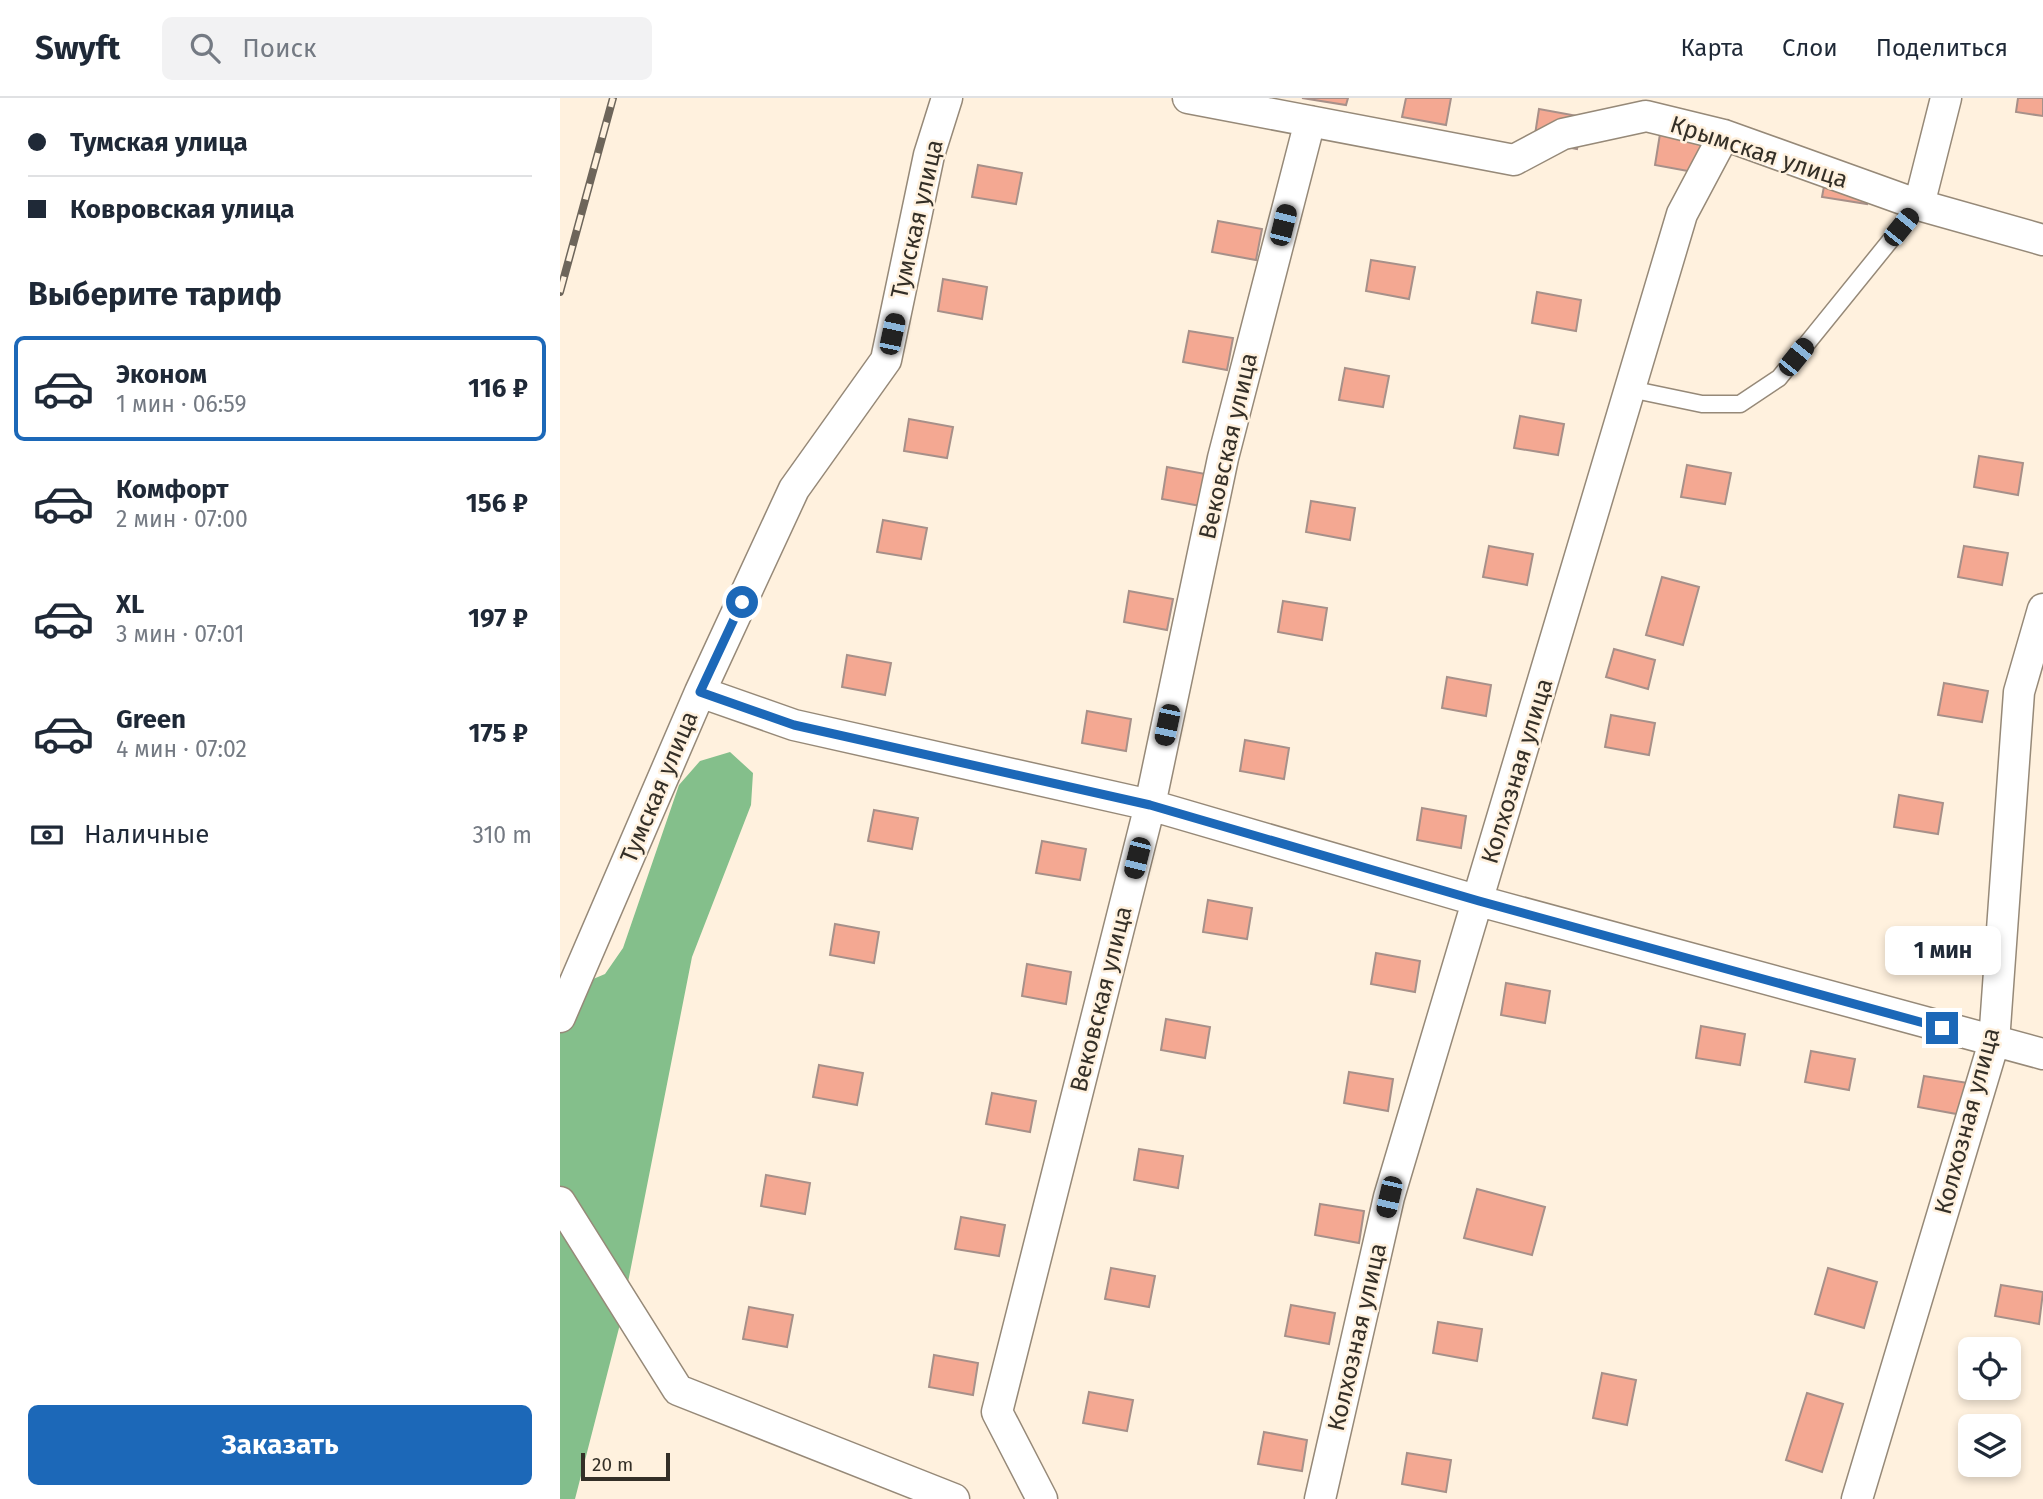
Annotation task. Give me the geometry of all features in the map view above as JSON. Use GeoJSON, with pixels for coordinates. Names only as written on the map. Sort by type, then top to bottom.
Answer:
{"type":"FeatureCollection","features":[{"type":"Feature","properties":{"kind":"street","name":"Тумская улица"},"geometry":{"type":"LineString","coordinates":[[560,1017],[700,692],[794,489],[886,360],[929,155],[947,98]]}},
{"type":"Feature","properties":{"kind":"street","name":"Крымская улица"},"geometry":{"type":"LineString","coordinates":[[1188,98],[1514,160],[1563,134],[1646,116],[1724,135],[1919,205],[2043,240]]}},
{"type":"Feature","properties":{"kind":"street"},"geometry":{"type":"LineString","coordinates":[[1919,205],[1946,98]]}},
{"type":"Feature","properties":{"kind":"street","name":"Вековская улица"},"geometry":{"type":"LineString","coordinates":[[1042,1499],[997,1412],[1150,805],[1223,458],[1310,121]]}},
{"type":"Feature","properties":{"kind":"street","name":"Колхозная улица"},"geometry":{"type":"LineString","coordinates":[[1320,1499],[1389,1197],[1682,214],[1724,135]]}},
{"type":"Feature","properties":{"kind":"street","name":"Колхозная улица"},"geometry":{"type":"LineString","coordinates":[[1857,1499],[1994,1042],[2019,692],[2043,608]]}},
{"type":"Feature","properties":{"kind":"street"},"geometry":{"type":"LineString","coordinates":[[700,692],[794,725],[1150,805],[1479,901],[2043,1054]]}},
{"type":"Feature","properties":{"kind":"street"},"geometry":{"type":"LineString","coordinates":[[560,1202],[678,1390],[954,1499]]}},
{"type":"Feature","properties":{"kind":"lane"},"geometry":{"type":"LineString","coordinates":[[1630,389],[1702,404],[1740,404],[1779,378],[1919,205]]}},
{"type":"Feature","properties":{"kind":"green space"},"geometry":{"type":"Polygon","coordinates":[[[730,752],[753,773],[751,805],[692,957],[619,1328],[575,1499],[560,1499],[560,993],[605,974],[623,948],[679,785],[700,761],[730,752]]]}},
{"type":"Feature","properties":{"kind":"building"},"geometry":{"type":"Polygon","coordinates":[[[1302,98],[1348,98],[1346,105],[1302,98]]]}},
{"type":"Feature","properties":{"kind":"building"},"geometry":{"type":"Polygon","coordinates":[[[1406,98],[1451,98],[1446,125],[1402,117],[1406,98]]]}},
{"type":"Feature","properties":{"kind":"building"},"geometry":{"type":"Polygon","coordinates":[[[2018,98],[2043,98],[2043,116],[2016,112],[2018,98]]]}},
{"type":"Feature","properties":{"kind":"building"},"geometry":{"type":"Polygon","coordinates":[[[1539,109],[1583,117],[1577,149],[1534,141],[1539,109]]]}},
{"type":"Feature","properties":{"kind":"building"},"geometry":{"type":"Polygon","coordinates":[[[1660,134],[1704,142],[1699,173],[1655,165],[1660,134]]]}},
{"type":"Feature","properties":{"kind":"building"},"geometry":{"type":"Polygon","coordinates":[[[978,165],[1022,173],[1016,204],[972,197],[978,165]]]}},
{"type":"Feature","properties":{"kind":"building"},"geometry":{"type":"Polygon","coordinates":[[[1828,165],[1872,173],[1867,204],[1822,197],[1828,165]]]}},
{"type":"Feature","properties":{"kind":"building"},"geometry":{"type":"Polygon","coordinates":[[[1218,221],[1262,229],[1256,260],[1212,252],[1218,221]]]}},
{"type":"Feature","properties":{"kind":"building"},"geometry":{"type":"Polygon","coordinates":[[[1371,260],[1415,267],[1409,299],[1366,291],[1371,260]]]}},
{"type":"Feature","properties":{"kind":"building"},"geometry":{"type":"Polygon","coordinates":[[[943,279],[987,287],[982,319],[938,311],[943,279]]]}},
{"type":"Feature","properties":{"kind":"building"},"geometry":{"type":"Polygon","coordinates":[[[1537,292],[1581,300],[1576,331],[1532,323],[1537,292]]]}},
{"type":"Feature","properties":{"kind":"building"},"geometry":{"type":"Polygon","coordinates":[[[1189,331],[1233,338],[1227,370],[1183,362],[1189,331]]]}},
{"type":"Feature","properties":{"kind":"building"},"geometry":{"type":"Polygon","coordinates":[[[1345,368],[1389,376],[1383,407],[1339,400],[1345,368]]]}},
{"type":"Feature","properties":{"kind":"building"},"geometry":{"type":"Polygon","coordinates":[[[1520,416],[1564,424],[1558,455],[1514,448],[1520,416]]]}},
{"type":"Feature","properties":{"kind":"building"},"geometry":{"type":"Polygon","coordinates":[[[909,419],[953,427],[947,458],[904,451],[909,419]]]}},
{"type":"Feature","properties":{"kind":"building"},"geometry":{"type":"Polygon","coordinates":[[[1979,456],[2023,463],[2018,495],[1974,487],[1979,456]]]}},
{"type":"Feature","properties":{"kind":"building"},"geometry":{"type":"Polygon","coordinates":[[[1687,465],[1731,473],[1725,504],[1681,497],[1687,465]]]}},
{"type":"Feature","properties":{"kind":"building"},"geometry":{"type":"Polygon","coordinates":[[[1167,467],[1211,475],[1206,507],[1162,499],[1167,467]]]}},
{"type":"Feature","properties":{"kind":"building"},"geometry":{"type":"Polygon","coordinates":[[[1311,501],[1355,508],[1350,540],[1306,532],[1311,501]]]}},
{"type":"Feature","properties":{"kind":"building"},"geometry":{"type":"Polygon","coordinates":[[[883,520],[927,528],[921,559],[877,552],[883,520]]]}},
{"type":"Feature","properties":{"kind":"building"},"geometry":{"type":"Polygon","coordinates":[[[1489,546],[1533,554],[1527,585],[1483,577],[1489,546]]]}},
{"type":"Feature","properties":{"kind":"building"},"geometry":{"type":"Polygon","coordinates":[[[1964,546],[2008,553],[2002,585],[1958,577],[1964,546]]]}},
{"type":"Feature","properties":{"kind":"building"},"geometry":{"type":"Polygon","coordinates":[[[1662,577],[1699,587],[1683,645],[1646,635],[1662,577]]]}},
{"type":"Feature","properties":{"kind":"building"},"geometry":{"type":"Polygon","coordinates":[[[1129,591],[1173,599],[1167,630],[1124,622],[1129,591]]]}},
{"type":"Feature","properties":{"kind":"building"},"geometry":{"type":"Polygon","coordinates":[[[1283,601],[1327,608],[1322,640],[1278,632],[1283,601]]]}},
{"type":"Feature","properties":{"kind":"building"},"geometry":{"type":"Polygon","coordinates":[[[1614,649],[1655,660],[1648,689],[1606,677],[1614,649]]]}},
{"type":"Feature","properties":{"kind":"building"},"geometry":{"type":"Polygon","coordinates":[[[847,655],[891,663],[885,695],[842,687],[847,655]]]}},
{"type":"Feature","properties":{"kind":"building"},"geometry":{"type":"Polygon","coordinates":[[[1447,677],[1491,685],[1486,716],[1442,708],[1447,677]]]}},
{"type":"Feature","properties":{"kind":"building"},"geometry":{"type":"Polygon","coordinates":[[[1944,683],[1988,691],[1982,722],[1938,715],[1944,683]]]}},
{"type":"Feature","properties":{"kind":"building"},"geometry":{"type":"Polygon","coordinates":[[[1087,711],[1131,719],[1126,751],[1082,743],[1087,711]]]}},
{"type":"Feature","properties":{"kind":"building"},"geometry":{"type":"Polygon","coordinates":[[[1611,715],[1655,723],[1649,755],[1605,747],[1611,715]]]}},
{"type":"Feature","properties":{"kind":"building"},"geometry":{"type":"Polygon","coordinates":[[[1245,740],[1289,748],[1284,779],[1240,771],[1245,740]]]}},
{"type":"Feature","properties":{"kind":"building"},"geometry":{"type":"Polygon","coordinates":[[[1899,795],[1943,803],[1938,834],[1894,827],[1899,795]]]}},
{"type":"Feature","properties":{"kind":"building"},"geometry":{"type":"Polygon","coordinates":[[[1422,808],[1466,816],[1461,848],[1417,840],[1422,808]]]}},
{"type":"Feature","properties":{"kind":"building"},"geometry":{"type":"Polygon","coordinates":[[[874,810],[918,818],[912,849],[868,841],[874,810]]]}},
{"type":"Feature","properties":{"kind":"building"},"geometry":{"type":"Polygon","coordinates":[[[1042,841],[1086,849],[1080,880],[1036,873],[1042,841]]]}},
{"type":"Feature","properties":{"kind":"building"},"geometry":{"type":"Polygon","coordinates":[[[1208,900],[1252,908],[1247,939],[1203,932],[1208,900]]]}},
{"type":"Feature","properties":{"kind":"building"},"geometry":{"type":"Polygon","coordinates":[[[835,924],[879,932],[874,963],[830,955],[835,924]]]}},
{"type":"Feature","properties":{"kind":"building"},"geometry":{"type":"Polygon","coordinates":[[[1376,953],[1420,961],[1415,992],[1371,984],[1376,953]]]}},
{"type":"Feature","properties":{"kind":"building"},"geometry":{"type":"Polygon","coordinates":[[[1027,964],[1071,972],[1066,1004],[1022,996],[1027,964]]]}},
{"type":"Feature","properties":{"kind":"building"},"geometry":{"type":"Polygon","coordinates":[[[1506,983],[1550,991],[1545,1023],[1501,1015],[1506,983]]]}},
{"type":"Feature","properties":{"kind":"building"},"geometry":{"type":"Polygon","coordinates":[[[1166,1019],[1210,1027],[1205,1058],[1161,1050],[1166,1019]]]}},
{"type":"Feature","properties":{"kind":"building"},"geometry":{"type":"Polygon","coordinates":[[[1701,1026],[1745,1034],[1740,1065],[1696,1058],[1701,1026]]]}},
{"type":"Feature","properties":{"kind":"building"},"geometry":{"type":"Polygon","coordinates":[[[1811,1051],[1855,1059],[1849,1090],[1805,1082],[1811,1051]]]}},
{"type":"Feature","properties":{"kind":"building"},"geometry":{"type":"Polygon","coordinates":[[[819,1065],[863,1073],[857,1105],[813,1097],[819,1065]]]}},
{"type":"Feature","properties":{"kind":"building"},"geometry":{"type":"Polygon","coordinates":[[[1349,1072],[1393,1079],[1388,1111],[1344,1103],[1349,1072]]]}},
{"type":"Feature","properties":{"kind":"building"},"geometry":{"type":"Polygon","coordinates":[[[1924,1076],[1968,1083],[1962,1115],[1918,1107],[1924,1076]]]}},
{"type":"Feature","properties":{"kind":"building"},"geometry":{"type":"Polygon","coordinates":[[[992,1093],[1036,1101],[1030,1132],[986,1124],[992,1093]]]}},
{"type":"Feature","properties":{"kind":"building"},"geometry":{"type":"Polygon","coordinates":[[[1139,1149],[1183,1156],[1178,1188],[1134,1180],[1139,1149]]]}},
{"type":"Feature","properties":{"kind":"building"},"geometry":{"type":"Polygon","coordinates":[[[766,1175],[810,1183],[805,1214],[761,1206],[766,1175]]]}},
{"type":"Feature","properties":{"kind":"building"},"geometry":{"type":"Polygon","coordinates":[[[1477,1189],[1545,1207],[1532,1255],[1464,1238],[1477,1189]]]}},
{"type":"Feature","properties":{"kind":"building"},"geometry":{"type":"Polygon","coordinates":[[[1320,1204],[1364,1211],[1359,1243],[1315,1235],[1320,1204]]]}},
{"type":"Feature","properties":{"kind":"building"},"geometry":{"type":"Polygon","coordinates":[[[961,1217],[1005,1225],[999,1256],[955,1249],[961,1217]]]}},
{"type":"Feature","properties":{"kind":"building"},"geometry":{"type":"Polygon","coordinates":[[[1111,1268],[1155,1276],[1149,1307],[1105,1299],[1111,1268]]]}},
{"type":"Feature","properties":{"kind":"building"},"geometry":{"type":"Polygon","coordinates":[[[1828,1268],[1877,1282],[1864,1328],[1815,1314],[1828,1268]]]}},
{"type":"Feature","properties":{"kind":"building"},"geometry":{"type":"Polygon","coordinates":[[[2001,1285],[2043,1292],[2039,1324],[1995,1316],[2001,1285]]]}},
{"type":"Feature","properties":{"kind":"building"},"geometry":{"type":"Polygon","coordinates":[[[1291,1305],[1335,1313],[1329,1344],[1285,1336],[1291,1305]]]}},
{"type":"Feature","properties":{"kind":"building"},"geometry":{"type":"Polygon","coordinates":[[[749,1307],[793,1315],[787,1347],[743,1339],[749,1307]]]}},
{"type":"Feature","properties":{"kind":"building"},"geometry":{"type":"Polygon","coordinates":[[[1438,1322],[1482,1329],[1477,1361],[1433,1353],[1438,1322]]]}},
{"type":"Feature","properties":{"kind":"building"},"geometry":{"type":"Polygon","coordinates":[[[934,1355],[978,1363],[973,1395],[929,1387],[934,1355]]]}},
{"type":"Feature","properties":{"kind":"building"},"geometry":{"type":"Polygon","coordinates":[[[1602,1373],[1636,1380],[1627,1425],[1593,1418],[1602,1373]]]}},
{"type":"Feature","properties":{"kind":"building"},"geometry":{"type":"Polygon","coordinates":[[[1089,1392],[1133,1400],[1127,1431],[1083,1423],[1089,1392]]]}},
{"type":"Feature","properties":{"kind":"building"},"geometry":{"type":"Polygon","coordinates":[[[1807,1393],[1843,1404],[1822,1472],[1786,1460],[1807,1393]]]}},
{"type":"Feature","properties":{"kind":"building"},"geometry":{"type":"Polygon","coordinates":[[[1264,1432],[1307,1440],[1302,1471],[1258,1464],[1264,1432]]]}},
{"type":"Feature","properties":{"kind":"building"},"geometry":{"type":"Polygon","coordinates":[[[1407,1453],[1451,1460],[1446,1492],[1402,1484],[1407,1453]]]}},
{"type":"Feature","properties":{"kind":"railway"},"geometry":{"type":"LineString","coordinates":[[560,292],[613,98]]}},
{"type":"Feature","properties":{"kind":"route"},"geometry":{"type":"LineString","coordinates":[[742,602],[700,692],[794,725],[1150,805],[1479,901],[1942,1028]]}}]}
